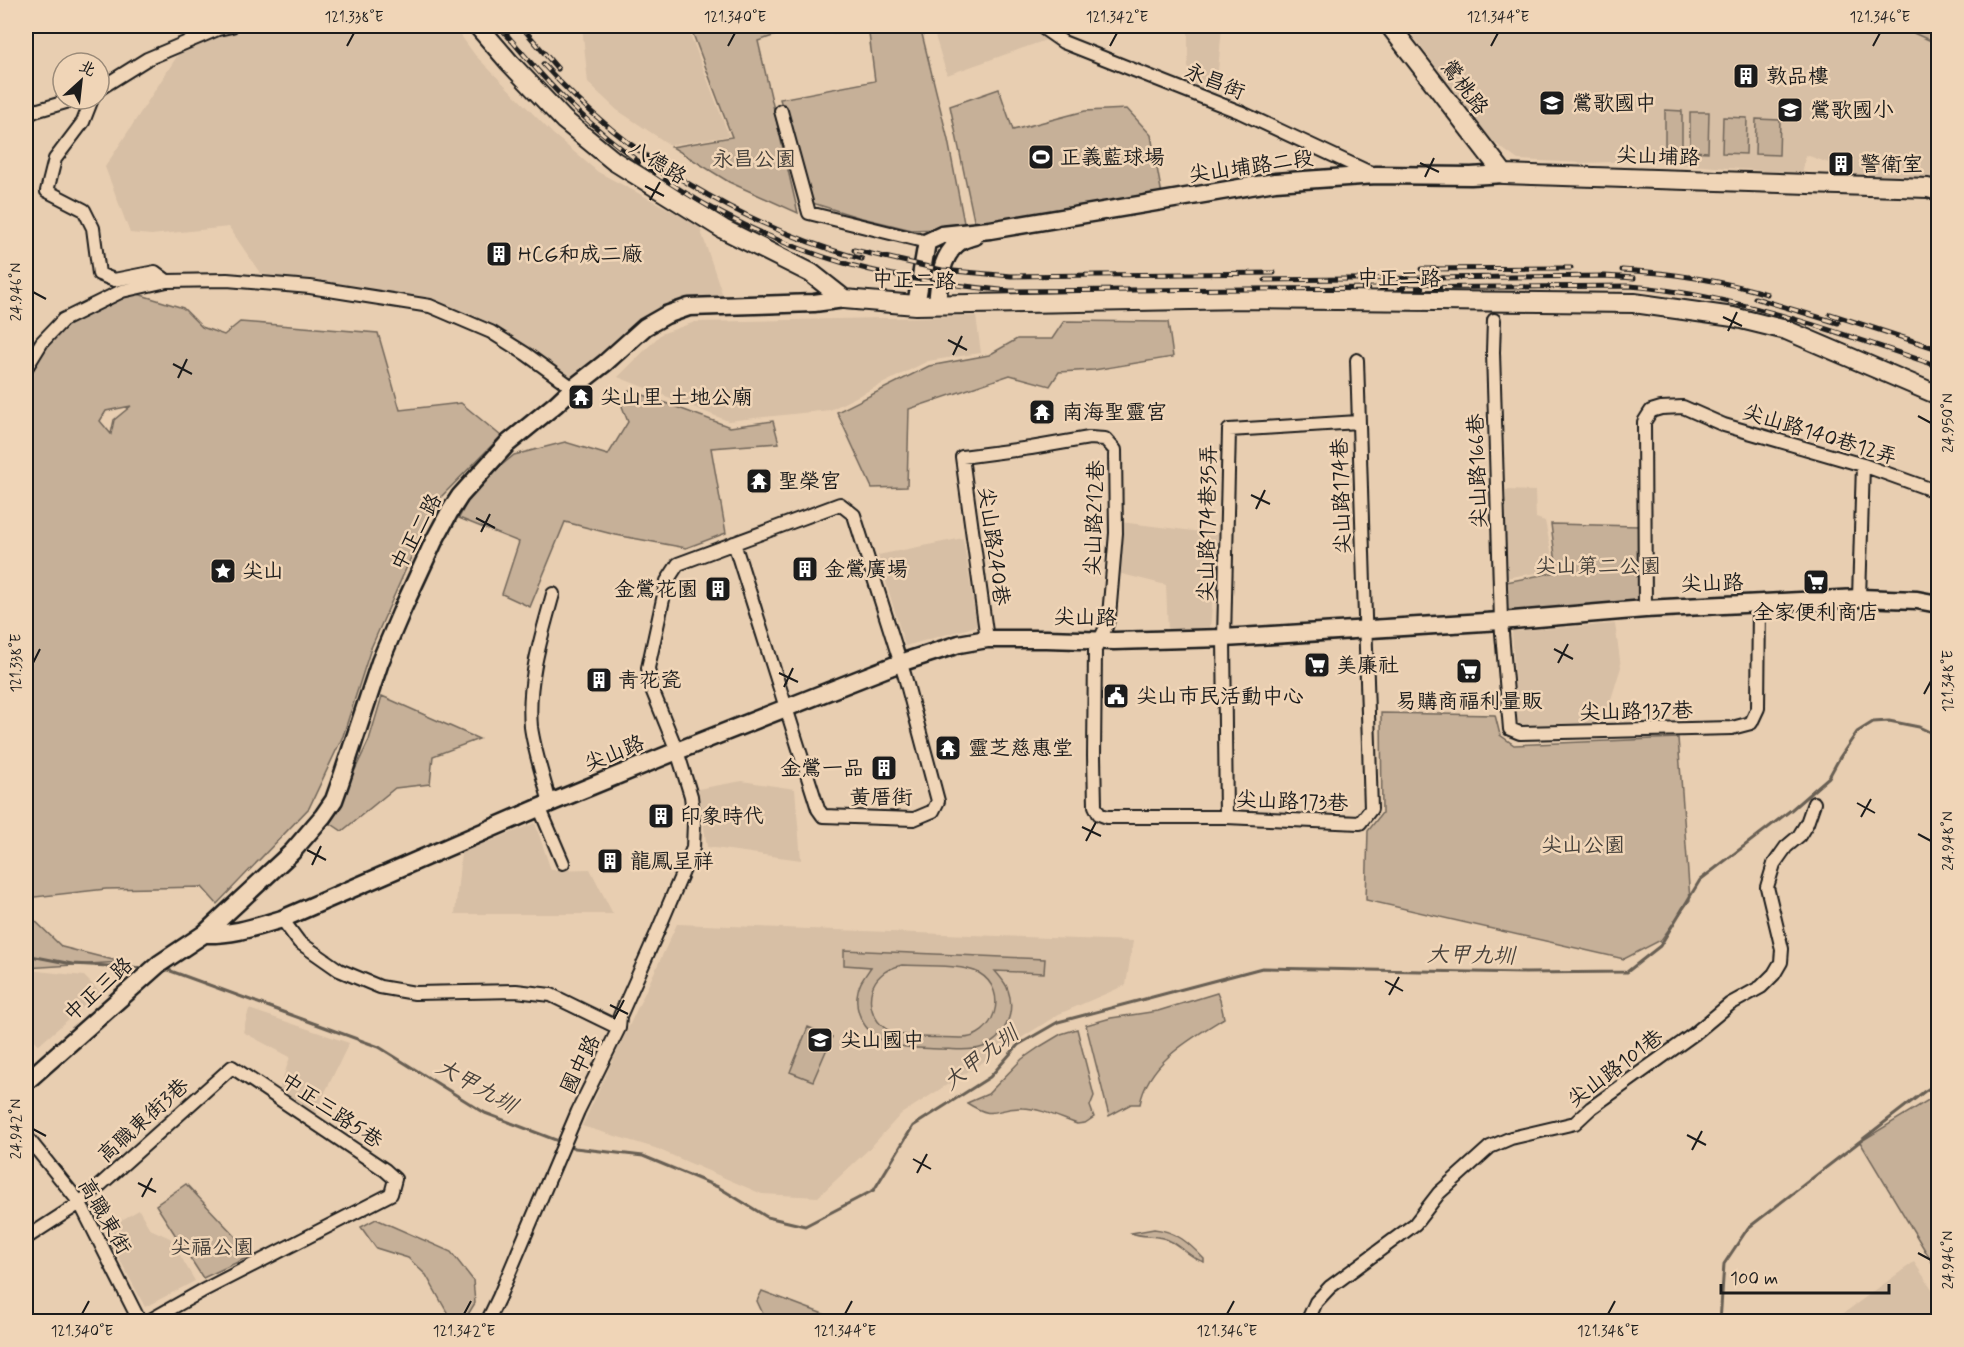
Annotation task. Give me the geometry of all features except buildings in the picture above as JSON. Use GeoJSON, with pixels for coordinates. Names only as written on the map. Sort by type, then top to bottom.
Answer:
{"type":"FeatureCollection","features":[{"type":"Feature","properties":{"kind":"main road","name":"八德路"},"geometry":{"type":"LineString","coordinates":[[478,26],[564,120],[614,161],[723,229],[811,273],[844,299]]}},
{"type":"Feature","properties":{"kind":"main road","name":"鶯桃路"},"geometry":{"type":"LineString","coordinates":[[1390,26],[1504,174]]}},
{"type":"Feature","properties":{"kind":"main road","name":"尖山埔路"},"geometry":{"type":"LineString","coordinates":[[1504,174],[1822,183],[1928,188],[1938,191]]}},
{"type":"Feature","properties":{"kind":"main road","name":"中正二路"},"geometry":{"type":"LineString","coordinates":[[844,299],[916,305],[1246,299],[1634,303],[1732,317],[1786,330],[1938,395]]}},
{"type":"Feature","properties":{"kind":"street"},"geometry":{"type":"LineString","coordinates":[[111,82],[147,59],[218,29],[232,26]]}},
{"type":"Feature","properties":{"kind":"street","name":"永昌街"},"geometry":{"type":"LineString","coordinates":[[1040,26],[1063,42],[1240,112],[1376,175]]}},
{"type":"Feature","properties":{"kind":"street"},"geometry":{"type":"LineString","coordinates":[[26,116],[51,108]]}},
{"type":"Feature","properties":{"kind":"street"},"geometry":{"type":"LineString","coordinates":[[87,111],[83,122],[55,159],[47,191],[84,210],[93,228],[99,273],[114,280],[155,272],[167,281]]}},
{"type":"Feature","properties":{"kind":"street"},"geometry":{"type":"LineString","coordinates":[[781,111],[808,213],[927,242],[942,235],[990,230]]}},
{"type":"Feature","properties":{"kind":"street","name":"尖山埔路"},"geometry":{"type":"LineString","coordinates":[[1376,175],[1504,174]]}},
{"type":"Feature","properties":{"kind":"street","name":"尖山埔路二段"},"geometry":{"type":"LineString","coordinates":[[990,230],[1275,182],[1376,175]]}},
{"type":"Feature","properties":{"kind":"street"},"geometry":{"type":"LineString","coordinates":[[937,304],[947,254],[958,243],[990,230]]}},
{"type":"Feature","properties":{"kind":"street"},"geometry":{"type":"LineString","coordinates":[[916,305],[927,242]]}},
{"type":"Feature","properties":{"kind":"street"},"geometry":{"type":"LineString","coordinates":[[26,368],[42,342],[63,320],[122,291],[167,281],[228,280],[310,286],[430,306],[491,332],[573,388]]}},
{"type":"Feature","properties":{"kind":"street","name":"中正二路"},"geometry":{"type":"LineString","coordinates":[[204,934],[292,852],[334,800],[398,619],[449,513],[460,496],[507,444],[645,327],[666,315],[689,308],[814,303],[844,299]]}},
{"type":"Feature","properties":{"kind":"street","name":"尖山路166巷"},"geometry":{"type":"LineString","coordinates":[[1494,320],[1493,352],[1502,621]]}},
{"type":"Feature","properties":{"kind":"street","name":"尖山路174巷"},"geometry":{"type":"LineString","coordinates":[[1357,360],[1365,631]]}},
{"type":"Feature","properties":{"kind":"street","name":"尖山路140巷12弄"},"geometry":{"type":"LineString","coordinates":[[1645,609],[1644,422],[1651,411],[1683,407],[1724,425],[1863,465],[1938,492]]}},
{"type":"Feature","properties":{"kind":"street","name":"尖山路174巷35弄"},"geometry":{"type":"LineString","coordinates":[[1224,638],[1229,430],[1358,422]]}},
{"type":"Feature","properties":{"kind":"street","name":"尖山路212巷"},"geometry":{"type":"LineString","coordinates":[[962,458],[1089,438],[1105,439],[1115,450],[1116,533],[1109,616],[1095,650],[1095,806],[1100,814]]}},
{"type":"Feature","properties":{"kind":"street","name":"尖山路240巷"},"geometry":{"type":"LineString","coordinates":[[962,458],[987,639]]}},
{"type":"Feature","properties":{"kind":"street"},"geometry":{"type":"LineString","coordinates":[[1859,598],[1863,465]]}},
{"type":"Feature","properties":{"kind":"street","name":"國中路"},"geometry":{"type":"LineString","coordinates":[[487,1322],[578,1112],[619,1028],[620,1016],[693,848],[694,822],[691,796],[677,751],[651,687],[648,668],[667,581],[678,564],[840,504],[854,515],[900,663]]}},
{"type":"Feature","properties":{"kind":"street"},"geometry":{"type":"LineString","coordinates":[[734,543],[786,708]]}},
{"type":"Feature","properties":{"kind":"street"},"geometry":{"type":"LineString","coordinates":[[553,594],[535,659],[531,690],[531,728],[545,806],[563,863]]}},
{"type":"Feature","properties":{"kind":"street","name":"尖山路"},"geometry":{"type":"LineString","coordinates":[[204,934],[237,932],[282,919],[677,751],[900,663],[959,644],[987,639],[1224,638],[1365,631],[1645,609],[1859,598],[1917,600],[1938,604]]}},
{"type":"Feature","properties":{"kind":"street","name":"尖山路137巷"},"geometry":{"type":"LineString","coordinates":[[1502,621],[1510,729],[1520,733],[1732,728],[1751,723],[1758,708],[1759,604]]}},
{"type":"Feature","properties":{"kind":"street","name":"尖山路173巷"},"geometry":{"type":"LineString","coordinates":[[1100,814],[1107,817],[1226,817],[1360,823],[1371,809],[1365,631]]}},
{"type":"Feature","properties":{"kind":"street"},"geometry":{"type":"LineString","coordinates":[[1224,638],[1226,817]]}},
{"type":"Feature","properties":{"kind":"street","name":"黃厝街"},"geometry":{"type":"LineString","coordinates":[[786,708],[818,809],[823,816],[914,819],[925,816],[933,811],[938,801],[900,663]]}},
{"type":"Feature","properties":{"kind":"street","name":"尖山路101巷"},"geometry":{"type":"LineString","coordinates":[[1307,1322],[1316,1302],[1330,1287],[1415,1224],[1439,1192],[1490,1147],[1511,1138],[1575,1123],[1591,1108],[1694,1034],[1730,1004],[1761,987],[1774,974],[1781,962],[1782,949],[1767,887],[1774,864],[1786,847],[1799,836],[1807,823],[1814,803]]}},
{"type":"Feature","properties":{"kind":"street"},"geometry":{"type":"LineString","coordinates":[[282,919],[299,942],[339,970],[380,987],[415,993],[516,991],[551,995],[619,1028]]}},
{"type":"Feature","properties":{"kind":"street","name":"中正三路"},"geometry":{"type":"LineString","coordinates":[[26,1082],[154,969],[204,934]]}},
{"type":"Feature","properties":{"kind":"street","name":"中正三路5巷"},"geometry":{"type":"LineString","coordinates":[[147,1322],[202,1291],[391,1194],[395,1179],[385,1170],[232,1066]]}},
{"type":"Feature","properties":{"kind":"street","name":"高職東街3巷"},"geometry":{"type":"LineString","coordinates":[[26,1238],[80,1203],[232,1066]]}},
{"type":"Feature","properties":{"kind":"street","name":"高職東街"},"geometry":{"type":"LineString","coordinates":[[26,1136],[80,1203],[140,1322]]}},
{"type":"Feature","properties":{"kind":"shaded area"},"geometry":{"type":"Polygon","coordinates":[[[248,26],[454,26],[475,55],[553,134],[598,172],[699,225],[724,299],[684,306],[572,381],[512,336],[463,314],[260,273],[229,227],[151,235],[130,233],[105,167],[187,41],[248,26]]]}},
{"type":"Feature","properties":{"kind":"shaded area"},"geometry":{"type":"Polygon","coordinates":[[[582,26],[687,26],[729,136],[670,145],[617,110],[588,83],[582,26]]]}},
{"type":"Feature","properties":{"kind":"shaded area"},"geometry":{"type":"Polygon","coordinates":[[[797,26],[840,26],[839,34],[797,32],[797,26]]]}},
{"type":"Feature","properties":{"kind":"shaded area"},"geometry":{"type":"Polygon","coordinates":[[[932,26],[1025,26],[1046,40],[947,75],[932,26]]]}},
{"type":"Feature","properties":{"kind":"shaded area"},"geometry":{"type":"Polygon","coordinates":[[[1188,26],[1222,26],[1216,93],[1188,83],[1188,26]]]}},
{"type":"Feature","properties":{"kind":"shaded area","name":"鶯歌國小"},"geometry":{"type":"Polygon","coordinates":[[[1405,26],[1938,26],[1938,180],[1835,175],[1829,163],[1806,155],[1802,174],[1641,161],[1584,163],[1518,160],[1492,141],[1405,26]]]}},
{"type":"Feature","properties":{"kind":"shaded area"},"geometry":{"type":"Polygon","coordinates":[[[976,316],[981,353],[928,361],[830,410],[728,421],[618,377],[661,334],[695,322],[976,316]]]}},
{"type":"Feature","properties":{"kind":"shaded area"},"geometry":{"type":"Polygon","coordinates":[[[1506,490],[1535,491],[1536,518],[1545,521],[1555,570],[1504,578],[1506,490]]]}},
{"type":"Feature","properties":{"kind":"shaded area"},"geometry":{"type":"Polygon","coordinates":[[[1120,522],[1218,534],[1210,628],[1168,632],[1166,585],[1118,573],[1120,522]]]}},
{"type":"Feature","properties":{"kind":"shaded area"},"geometry":{"type":"Polygon","coordinates":[[[963,538],[977,626],[905,646],[878,555],[963,538]]]}},
{"type":"Feature","properties":{"kind":"shaded area"},"geometry":{"type":"Polygon","coordinates":[[[1615,624],[1621,667],[1603,725],[1528,729],[1517,722],[1512,631],[1615,624]]]}},
{"type":"Feature","properties":{"kind":"shaded area"},"geometry":{"type":"Polygon","coordinates":[[[742,781],[795,789],[801,860],[707,847],[698,789],[742,781]]]}},
{"type":"Feature","properties":{"kind":"shaded area"},"geometry":{"type":"Polygon","coordinates":[[[535,823],[551,870],[590,869],[613,914],[455,914],[461,853],[535,823]]]}},
{"type":"Feature","properties":{"kind":"shaded area","name":"尖山國中"},"geometry":{"type":"Polygon","coordinates":[[[677,924],[1133,941],[1126,985],[1059,1014],[901,1114],[871,1147],[818,1197],[762,1194],[655,1148],[582,1126],[677,924]]]}},
{"type":"Feature","properties":{"kind":"shaded area"},"geometry":{"type":"Polygon","coordinates":[[[28,970],[84,976],[100,992],[39,1045],[26,1030],[26,973],[28,970]]]}},
{"type":"Feature","properties":{"kind":"shaded area"},"geometry":{"type":"Polygon","coordinates":[[[249,1009],[349,1043],[315,1113],[279,1090],[290,1057],[243,1032],[249,1009]]]}},
{"type":"Feature","properties":{"kind":"shaded area"},"geometry":{"type":"Polygon","coordinates":[[[139,1210],[150,1229],[170,1238],[195,1281],[145,1307],[104,1230],[139,1210]]]}},
{"type":"Feature","properties":{"kind":"shaded area"},"geometry":{"type":"Polygon","coordinates":[[[1914,1262],[1938,1298],[1938,1321],[1833,1321],[1914,1262]]]}},
{"type":"Feature","properties":{"kind":"green space","name":"永昌公園"},"geometry":{"type":"Polygon","coordinates":[[[690,26],[794,26],[794,29],[758,41],[798,213],[729,182],[672,147],[732,137],[690,26]]]}},
{"type":"Feature","properties":{"kind":"green space"},"geometry":{"type":"Polygon","coordinates":[[[868,26],[920,26],[948,140],[965,228],[912,230],[809,202],[780,99],[875,81],[868,26]]]}},
{"type":"Feature","properties":{"kind":"green space"},"geometry":{"type":"Polygon","coordinates":[[[1898,26],[1938,26],[1938,44],[1898,26]]]}},
{"type":"Feature","properties":{"kind":"green space"},"geometry":{"type":"Polygon","coordinates":[[[999,89],[1013,130],[1085,111],[1127,109],[1151,135],[1162,195],[975,225],[950,106],[999,89]]]}},
{"type":"Feature","properties":{"kind":"green space"},"geometry":{"type":"Polygon","coordinates":[[[1665,110],[1682,111],[1682,150],[1665,150],[1665,110]]]}},
{"type":"Feature","properties":{"kind":"green space"},"geometry":{"type":"Polygon","coordinates":[[[1690,112],[1709,112],[1708,152],[1690,151],[1690,112]]]}},
{"type":"Feature","properties":{"kind":"green space"},"geometry":{"type":"Polygon","coordinates":[[[1723,117],[1747,118],[1746,154],[1722,153],[1723,117]]]}},
{"type":"Feature","properties":{"kind":"green space"},"geometry":{"type":"Polygon","coordinates":[[[1756,119],[1780,120],[1779,155],[1755,154],[1756,119]]]}},
{"type":"Feature","properties":{"kind":"green space"},"geometry":{"type":"Polygon","coordinates":[[[128,291],[183,308],[202,327],[224,335],[240,322],[378,333],[400,410],[461,403],[501,436],[439,499],[427,521],[371,648],[343,736],[309,808],[217,904],[202,887],[106,889],[26,898],[26,337],[45,345],[78,313],[128,291]],[[131,406],[106,411],[100,421],[111,434],[114,420],[131,406]]]}},
{"type":"Feature","properties":{"kind":"green space"},"geometry":{"type":"Polygon","coordinates":[[[1064,321],[1168,322],[1173,357],[1094,370],[1059,372],[1050,386],[1010,375],[909,409],[907,487],[872,488],[837,412],[929,366],[989,355],[1017,339],[1052,339],[1064,321]]]}},
{"type":"Feature","properties":{"kind":"green space"},"geometry":{"type":"Polygon","coordinates":[[[630,390],[730,427],[773,421],[779,443],[711,448],[726,533],[686,548],[616,535],[565,522],[530,607],[502,594],[519,542],[459,518],[474,488],[514,455],[565,442],[608,455],[628,422],[620,401],[630,390]]]}},
{"type":"Feature","properties":{"kind":"green space","name":"尖山第二公園"},"geometry":{"type":"Polygon","coordinates":[[[1551,524],[1639,526],[1641,605],[1507,615],[1506,582],[1557,572],[1551,524]]]}},
{"type":"Feature","properties":{"kind":"green space"},"geometry":{"type":"Polygon","coordinates":[[[382,696],[479,739],[433,756],[430,784],[395,788],[342,831],[330,823],[369,740],[382,696]]]}},
{"type":"Feature","properties":{"kind":"green space","name":"尖山公園"},"geometry":{"type":"Polygon","coordinates":[[[1381,713],[1495,715],[1500,735],[1514,745],[1678,738],[1690,900],[1661,940],[1624,959],[1366,900],[1368,831],[1382,813],[1381,713]]]}},
{"type":"Feature","properties":{"kind":"green space"},"geometry":{"type":"Polygon","coordinates":[[[26,912],[62,947],[121,962],[26,968],[26,912]]]}},
{"type":"Feature","properties":{"kind":"green space"},"geometry":{"type":"Polygon","coordinates":[[[844,950],[1045,959],[1044,973],[995,971],[1006,985],[1010,998],[1011,1007],[1007,1024],[991,1043],[978,1049],[967,1050],[903,1047],[877,1037],[865,1026],[857,1004],[862,980],[871,967],[844,965],[844,950]],[[902,965],[893,967],[881,975],[872,989],[871,1006],[878,1022],[884,1028],[907,1036],[960,1038],[982,1031],[990,1023],[996,1002],[994,991],[989,981],[979,973],[963,968],[902,965]]]}},
{"type":"Feature","properties":{"kind":"green space"},"geometry":{"type":"Polygon","coordinates":[[[1217,993],[1224,1018],[1185,1043],[1161,1064],[1145,1089],[1140,1104],[1131,1104],[1109,1116],[1086,1025],[1111,1018],[1158,1011],[1217,993]]]}},
{"type":"Feature","properties":{"kind":"green space"},"geometry":{"type":"Polygon","coordinates":[[[808,1027],[832,1037],[813,1081],[790,1072],[808,1027]]]}},
{"type":"Feature","properties":{"kind":"green space"},"geometry":{"type":"Polygon","coordinates":[[[1077,1029],[1094,1096],[1090,1106],[1094,1117],[1085,1123],[1077,1124],[1036,1110],[1013,1108],[990,1113],[967,1103],[988,1094],[1022,1059],[1041,1046],[1061,1034],[1077,1029]]]}},
{"type":"Feature","properties":{"kind":"green space"},"geometry":{"type":"Polygon","coordinates":[[[1938,1094],[1938,1272],[1860,1142],[1938,1094]]]}},
{"type":"Feature","properties":{"kind":"green space","name":"尖福公園"},"geometry":{"type":"Polygon","coordinates":[[[186,1184],[253,1255],[203,1278],[156,1205],[186,1184]]]}},
{"type":"Feature","properties":{"kind":"green space"},"geometry":{"type":"Polygon","coordinates":[[[376,1219],[451,1252],[473,1280],[475,1303],[464,1321],[452,1321],[426,1275],[408,1258],[376,1248],[361,1227],[376,1219]]]}},
{"type":"Feature","properties":{"kind":"green space"},"geometry":{"type":"Polygon","coordinates":[[[1154,1229],[1169,1232],[1182,1239],[1204,1259],[1204,1262],[1165,1239],[1131,1233],[1154,1229]]]}},
{"type":"Feature","properties":{"kind":"green space"},"geometry":{"type":"Polygon","coordinates":[[[762,1291],[842,1321],[750,1321],[763,1314],[757,1301],[762,1291]]]}},
{"type":"Feature","properties":{"kind":"waterway","name":"大甲九圳"},"geometry":{"type":"LineString","coordinates":[[567,1145],[575,1148],[643,1156],[718,1187],[767,1217],[805,1226],[874,1190],[913,1126],[990,1077],[1018,1045],[1058,1022],[1262,968],[1525,973],[1627,972],[1660,946],[1700,880],[1791,810],[1829,777],[1857,732],[1873,722],[1889,721],[1919,727],[1938,736]]}},
{"type":"Feature","properties":{"kind":"waterway","name":"大甲九圳"},"geometry":{"type":"LineString","coordinates":[[26,955],[72,964],[146,968]]}},
{"type":"Feature","properties":{"kind":"waterway","name":"大甲九圳"},"geometry":{"type":"LineString","coordinates":[[161,969],[379,1047],[485,1113],[561,1142]]}},
{"type":"Feature","properties":{"kind":"waterway"},"geometry":{"type":"LineString","coordinates":[[1720,1322],[1724,1264],[1748,1228],[1938,1083]]}},
{"type":"Feature","properties":{"kind":"railway"},"geometry":{"type":"LineString","coordinates":[[499,26],[543,77],[572,106],[606,136],[681,190],[762,233],[848,264],[893,275],[937,283],[1010,291],[1630,286],[1748,306],[1824,328],[1938,366]]}},
{"type":"Feature","properties":{"kind":"railway"},"geometry":{"type":"LineString","coordinates":[[521,26],[558,69]]}},
{"type":"Feature","properties":{"kind":"railway"},"geometry":{"type":"LineString","coordinates":[[543,64],[611,129],[649,158],[689,184],[773,228],[862,259]]}},
{"type":"Feature","properties":{"kind":"railway"},"geometry":{"type":"LineString","coordinates":[[854,250],[942,270],[1011,276],[1274,273]]}},
{"type":"Feature","properties":{"kind":"railway"},"geometry":{"type":"LineString","coordinates":[[1421,269],[1571,268]]}},
{"type":"Feature","properties":{"kind":"railway"},"geometry":{"type":"LineString","coordinates":[[1622,270],[1695,278],[1767,294]]}},
{"type":"Feature","properties":{"kind":"railway"},"geometry":{"type":"LineString","coordinates":[[1265,280],[1605,276],[1634,278]]}},
{"type":"Feature","properties":{"kind":"railway"},"geometry":{"type":"LineString","coordinates":[[1755,298],[1838,323]]}},
{"type":"Feature","properties":{"kind":"railway"},"geometry":{"type":"LineString","coordinates":[[1830,314],[1938,349]]}},
{"type":"Feature","properties":{"kind":"place","name":"敦品樓"},"geometry":{"type":"Point","coordinates":[1746,76]}},
{"type":"Feature","properties":{"kind":"place","name":"鶯歌國中"},"geometry":{"type":"Point","coordinates":[1552,103]}},
{"type":"Feature","properties":{"kind":"place","name":"鶯歌國小"},"geometry":{"type":"Point","coordinates":[1790,110]}},
{"type":"Feature","properties":{"kind":"place","name":"正義藍球場"},"geometry":{"type":"Point","coordinates":[1041,157]}},
{"type":"Feature","properties":{"kind":"place","name":"警衛室"},"geometry":{"type":"Point","coordinates":[1841,164]}},
{"type":"Feature","properties":{"kind":"place","name":"HCG和成二廠"},"geometry":{"type":"Point","coordinates":[499,254]}},
{"type":"Feature","properties":{"kind":"place","name":"尖山里 土地公廟"},"geometry":{"type":"Point","coordinates":[581,397]}},
{"type":"Feature","properties":{"kind":"place","name":"南海聖靈宮"},"geometry":{"type":"Point","coordinates":[1042,412]}},
{"type":"Feature","properties":{"kind":"place","name":"聖榮宮"},"geometry":{"type":"Point","coordinates":[759,481]}},
{"type":"Feature","properties":{"kind":"place","name":"金鶯廣場"},"geometry":{"type":"Point","coordinates":[805,569]}},
{"type":"Feature","properties":{"kind":"place","name":"尖山"},"geometry":{"type":"Point","coordinates":[223,571]}},
{"type":"Feature","properties":{"kind":"place","name":"全家便利商店"},"geometry":{"type":"Point","coordinates":[1816,582]}},
{"type":"Feature","properties":{"kind":"place","name":"金鶯花園"},"geometry":{"type":"Point","coordinates":[718,589]}},
{"type":"Feature","properties":{"kind":"place","name":"美廉社"},"geometry":{"type":"Point","coordinates":[1317,665]}},
{"type":"Feature","properties":{"kind":"place","name":"易購商福利量販"},"geometry":{"type":"Point","coordinates":[1469,671]}},
{"type":"Feature","properties":{"kind":"place","name":"青花瓷"},"geometry":{"type":"Point","coordinates":[599,680]}},
{"type":"Feature","properties":{"kind":"place","name":"尖山市民活動中心"},"geometry":{"type":"Point","coordinates":[1116,696]}},
{"type":"Feature","properties":{"kind":"place","name":"靈芝慈惠堂"},"geometry":{"type":"Point","coordinates":[948,748]}},
{"type":"Feature","properties":{"kind":"place","name":"金鶯一品"},"geometry":{"type":"Point","coordinates":[884,768]}},
{"type":"Feature","properties":{"kind":"place","name":"印象時代"},"geometry":{"type":"Point","coordinates":[661,816]}},
{"type":"Feature","properties":{"kind":"place","name":"龍鳳呈祥"},"geometry":{"type":"Point","coordinates":[610,861]}},
{"type":"Feature","properties":{"kind":"place","name":"尖山國中"},"geometry":{"type":"Point","coordinates":[820,1040]}}]}
